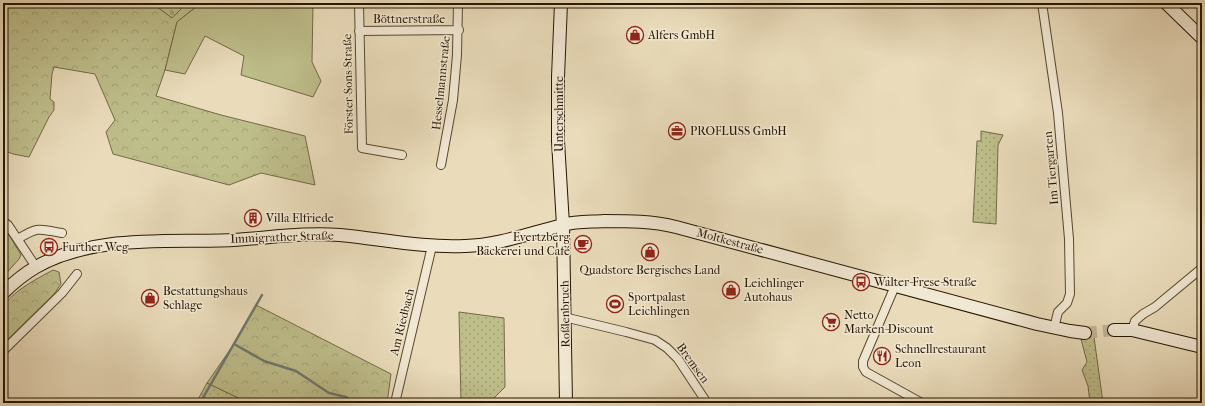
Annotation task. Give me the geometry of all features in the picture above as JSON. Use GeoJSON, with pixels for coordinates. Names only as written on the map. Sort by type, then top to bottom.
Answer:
{"type":"FeatureCollection","features":[{"type":"Feature","properties":{"kind":"main road","name":"Unterschmitte"},"geometry":{"type":"LineString","coordinates":[[561,3],[558,141],[563,225]]}},
{"type":"Feature","properties":{"kind":"main road"},"geometry":{"type":"LineString","coordinates":[[1166,3],[1202,38]]}},
{"type":"Feature","properties":{"kind":"main road","name":"Moltkestraße"},"geometry":{"type":"LineString","coordinates":[[563,225],[577,222],[658,222],[1054,328],[1085,333]]}},
{"type":"Feature","properties":{"kind":"main road","name":"Immigrather Straße"},"geometry":{"type":"LineString","coordinates":[[3,292],[36,267],[57,257],[99,245],[230,240],[326,234],[432,246],[482,246],[512,240],[563,225]]}},
{"type":"Feature","properties":{"kind":"main road","name":"Roßlenbruch"},"geometry":{"type":"LineString","coordinates":[[563,225],[566,403]]}},
{"type":"Feature","properties":{"kind":"main road"},"geometry":{"type":"LineString","coordinates":[[1114,330],[1132,330],[1202,347]]}},
{"type":"Feature","properties":{"kind":"street","name":"Förster-Sons-Straße"},"geometry":{"type":"LineString","coordinates":[[359,3],[362,148],[402,155]]}},
{"type":"Feature","properties":{"kind":"street","name":"Hesselmannstraße"},"geometry":{"type":"LineString","coordinates":[[441,165],[453,100],[458,30],[458,3]]}},
{"type":"Feature","properties":{"kind":"street","name":"Im Tiergarten"},"geometry":{"type":"LineString","coordinates":[[1042,3],[1058,113],[1069,247],[1070,294],[1067,303],[1058,312],[1054,328]]}},
{"type":"Feature","properties":{"kind":"street","name":"Böttnerstraße"},"geometry":{"type":"LineString","coordinates":[[359,31],[458,30]]}},
{"type":"Feature","properties":{"kind":"street"},"geometry":{"type":"LineString","coordinates":[[3,221],[8,225],[36,267]]}},
{"type":"Feature","properties":{"kind":"street"},"geometry":{"type":"LineString","coordinates":[[18,239],[38,229],[62,233]]}},
{"type":"Feature","properties":{"kind":"street","name":"Am Riedbach"},"geometry":{"type":"LineString","coordinates":[[394,403],[432,246]]}},
{"type":"Feature","properties":{"kind":"street"},"geometry":{"type":"LineString","coordinates":[[1132,330],[1135,321],[1143,314],[1156,307],[1202,268]]}},
{"type":"Feature","properties":{"kind":"street"},"geometry":{"type":"LineString","coordinates":[[3,350],[62,293],[77,274]]}},
{"type":"Feature","properties":{"kind":"street"},"geometry":{"type":"LineString","coordinates":[[894,286],[863,361],[863,367],[866,372],[922,403]]}},
{"type":"Feature","properties":{"kind":"street","name":"Bremsen"},"geometry":{"type":"LineString","coordinates":[[564,317],[633,334],[662,344],[673,352],[707,403]]}},
{"type":"Feature","properties":{"kind":"green space"},"geometry":{"type":"Polygon","coordinates":[[[3,3],[152,3],[172,18],[187,3],[201,3],[177,22],[165,70],[156,96],[221,115],[305,136],[315,185],[261,173],[229,185],[113,154],[106,132],[115,120],[95,74],[54,67],[50,99],[54,102],[54,110],[29,157],[13,154],[3,150],[3,3]]]}},
{"type":"Feature","properties":{"kind":"green space"},"geometry":{"type":"Polygon","coordinates":[[[152,3],[187,3],[172,18],[152,3]]]}},
{"type":"Feature","properties":{"kind":"green space"},"geometry":{"type":"Polygon","coordinates":[[[201,3],[313,3],[312,62],[321,81],[313,97],[241,75],[244,56],[205,36],[185,74],[165,70],[177,22],[201,3]]]}},
{"type":"Feature","properties":{"kind":"green space"},"geometry":{"type":"Polygon","coordinates":[[[981,131],[1003,135],[998,145],[996,224],[973,222],[977,141],[981,141],[981,131]]]}},
{"type":"Feature","properties":{"kind":"green space"},"geometry":{"type":"Polygon","coordinates":[[[3,228],[6,230],[21,255],[3,277],[3,228]]]}},
{"type":"Feature","properties":{"kind":"green space"},"geometry":{"type":"Polygon","coordinates":[[[53,270],[59,272],[61,284],[54,294],[3,344],[2,318],[5,304],[24,287],[53,270]]]}},
{"type":"Feature","properties":{"kind":"green space"},"geometry":{"type":"Polygon","coordinates":[[[256,305],[391,374],[387,403],[249,403],[207,383],[234,344],[256,305]]]}},
{"type":"Feature","properties":{"kind":"green space"},"geometry":{"type":"Polygon","coordinates":[[[459,312],[504,318],[505,387],[494,398],[493,403],[461,403],[459,312]]]}},
{"type":"Feature","properties":{"kind":"green space"},"geometry":{"type":"Polygon","coordinates":[[[1094,337],[1103,403],[1090,403],[1088,386],[1082,370],[1087,362],[1081,339],[1094,337]]]}},
{"type":"Feature","properties":{"kind":"green space"},"geometry":{"type":"Polygon","coordinates":[[[207,383],[249,403],[196,403],[207,383]]]}},
{"type":"Feature","properties":{"kind":"waterway"},"geometry":{"type":"LineString","coordinates":[[200,403],[262,295]]}},
{"type":"Feature","properties":{"kind":"waterway"},"geometry":{"type":"LineString","coordinates":[[234,344],[264,361],[296,371],[329,393],[346,397],[355,403]]}},
{"type":"Feature","properties":{"kind":"tunnel"},"geometry":{"type":"LineString","coordinates":[[1085,333],[1114,330]]}},
{"type":"Feature","properties":{"kind":"place","name":"Alfers GmbH"},"geometry":{"type":"Point","coordinates":[635,35]}},
{"type":"Feature","properties":{"kind":"place","name":"PROFLUSS GmbH"},"geometry":{"type":"Point","coordinates":[677,131]}},
{"type":"Feature","properties":{"kind":"place","name":"Villa Elfriede"},"geometry":{"type":"Point","coordinates":[253,218]}},
{"type":"Feature","properties":{"kind":"place","name":"Evertzberg Bäckerei und Café"},"geometry":{"type":"Point","coordinates":[583,244]}},
{"type":"Feature","properties":{"kind":"place","name":"Further Weg"},"geometry":{"type":"Point","coordinates":[49,247]}},
{"type":"Feature","properties":{"kind":"place","name":"Quadstore Bergisches Land"},"geometry":{"type":"Point","coordinates":[650,252]}},
{"type":"Feature","properties":{"kind":"place","name":"Walter-Frese-Straße"},"geometry":{"type":"Point","coordinates":[861,282]}},
{"type":"Feature","properties":{"kind":"place","name":"Leichlinger Autohaus"},"geometry":{"type":"Point","coordinates":[731,290]}},
{"type":"Feature","properties":{"kind":"place","name":"Bestattungshaus Schlage"},"geometry":{"type":"Point","coordinates":[150,298]}},
{"type":"Feature","properties":{"kind":"place","name":"Sportpalast Leichlingen"},"geometry":{"type":"Point","coordinates":[615,304]}},
{"type":"Feature","properties":{"kind":"place","name":"Netto Marken-Discount"},"geometry":{"type":"Point","coordinates":[831,322]}},
{"type":"Feature","properties":{"kind":"place","name":"Schnellrestaurant Leon"},"geometry":{"type":"Point","coordinates":[882,356]}}]}
